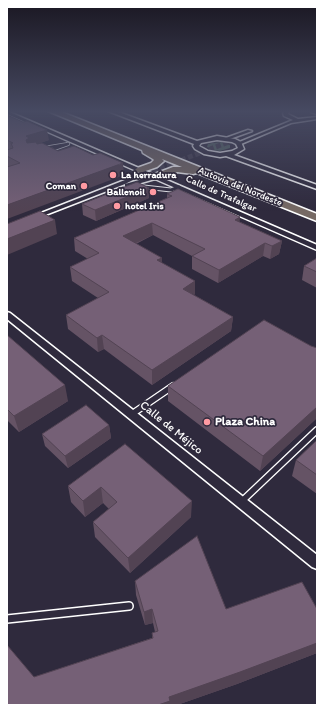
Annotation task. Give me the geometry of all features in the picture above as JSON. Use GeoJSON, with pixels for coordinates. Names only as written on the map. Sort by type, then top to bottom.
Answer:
{"type":"FeatureCollection","features":[{"type":"Feature","properties":{"kind":"highway"},"geometry":{"type":"LineString","coordinates":[[128,144],[145,151],[158,159],[157,163],[140,170]]}},
{"type":"Feature","properties":{"kind":"highway","name":"Autovía del Nordeste"},"geometry":{"type":"LineString","coordinates":[[134,144],[317,218]]}},
{"type":"Feature","properties":{"kind":"highway","name":"Autovía del Nordeste"},"geometry":{"type":"LineString","coordinates":[[152,144],[317,208]]}},
{"type":"Feature","properties":{"kind":"highway"},"geometry":{"type":"LineString","coordinates":[[156,177],[172,170],[184,169],[198,172],[250,191]]}},
{"type":"Feature","properties":{"kind":"street","name":"Calle de Trafalgar"},"geometry":{"type":"LineString","coordinates":[[82,144],[317,248]]}},
{"type":"Feature","properties":{"kind":"street"},"geometry":{"type":"LineString","coordinates":[[198,144],[196,146],[197,148],[206,153],[228,154],[317,187]]}},
{"type":"Feature","properties":{"kind":"street"},"geometry":{"type":"LineString","coordinates":[[228,154],[238,151],[241,146],[240,144]]}},
{"type":"Feature","properties":{"kind":"street"},"geometry":{"type":"LineString","coordinates":[[238,151],[239,154],[244,156],[317,182]]}},
{"type":"Feature","properties":{"kind":"street"},"geometry":{"type":"LineString","coordinates":[[31,218],[52,206],[126,178],[140,170]]}},
{"type":"Feature","properties":{"kind":"street"},"geometry":{"type":"LineString","coordinates":[[31,218],[60,211],[127,185],[156,177]]}},
{"type":"Feature","properties":{"kind":"street"},"geometry":{"type":"LineString","coordinates":[[31,218],[132,179]]}},
{"type":"Feature","properties":{"kind":"street","name":"Calle de Méjico"},"geometry":{"type":"LineString","coordinates":[[7,315],[317,563]]}},
{"type":"Feature","properties":{"kind":"lane"},"geometry":{"type":"LineString","coordinates":[[38,150],[55,145],[65,144]]}},
{"type":"Feature","properties":{"kind":"lane"},"geometry":{"type":"LineString","coordinates":[[40,153],[67,144]]}},
{"type":"Feature","properties":{"kind":"lane"},"geometry":{"type":"LineString","coordinates":[[127,185],[171,190],[179,187]]}},
{"type":"Feature","properties":{"kind":"lane"},"geometry":{"type":"LineString","coordinates":[[132,414],[176,384]]}},
{"type":"Feature","properties":{"kind":"lane"},"geometry":{"type":"LineString","coordinates":[[241,502],[317,430]]}},
{"type":"Feature","properties":{"kind":"lane"},"geometry":{"type":"LineString","coordinates":[[7,619],[129,606]]}},
{"type":"Feature","properties":{"kind":"green space"},"geometry":{"type":"Polygon","coordinates":[[[208,144],[230,145],[230,148],[220,151],[207,147],[208,144]]]}},
{"type":"Feature","properties":{"kind":"building"},"geometry":{"type":"Polygon","coordinates":[[[11,144],[44,144],[58,151],[74,146],[93,155],[100,153],[123,163],[7,205],[7,167],[20,163],[7,156],[7,150],[13,148],[11,144]]]}},
{"type":"Feature","properties":{"kind":"building"},"geometry":{"type":"Polygon","coordinates":[[[137,182],[149,188],[95,210],[82,204],[137,182]]]}},
{"type":"Feature","properties":{"kind":"building"},"geometry":{"type":"Polygon","coordinates":[[[178,189],[240,217],[235,220],[282,241],[272,246],[265,243],[219,270],[192,256],[205,249],[152,223],[123,236],[162,258],[157,260],[195,281],[183,289],[233,317],[152,370],[102,335],[97,338],[66,315],[109,292],[70,267],[99,253],[74,238],[172,196],[167,194],[178,189]]]}},
{"type":"Feature","properties":{"kind":"building"},"geometry":{"type":"Polygon","coordinates":[[[40,211],[55,220],[7,239],[7,224],[40,211]]]}},
{"type":"Feature","properties":{"kind":"building"},"geometry":{"type":"Polygon","coordinates":[[[317,258],[317,272],[304,266],[317,258]]]}},
{"type":"Feature","properties":{"kind":"building"},"geometry":{"type":"Polygon","coordinates":[[[264,320],[317,348],[317,407],[263,456],[168,386],[264,320]]]}},
{"type":"Feature","properties":{"kind":"building"},"geometry":{"type":"Polygon","coordinates":[[[7,335],[65,385],[14,416],[7,409],[7,335]]]}},
{"type":"Feature","properties":{"kind":"building"},"geometry":{"type":"Polygon","coordinates":[[[86,405],[109,425],[65,456],[42,434],[86,405]]]}},
{"type":"Feature","properties":{"kind":"building"},"geometry":{"type":"Polygon","coordinates":[[[317,440],[317,475],[296,460],[317,440]]]}},
{"type":"Feature","properties":{"kind":"building"},"geometry":{"type":"Polygon","coordinates":[[[125,444],[192,501],[128,558],[93,522],[117,502],[101,487],[83,501],[68,486],[125,444]]]}},
{"type":"Feature","properties":{"kind":"building"},"geometry":{"type":"Polygon","coordinates":[[[197,536],[226,609],[302,582],[317,609],[317,643],[169,697],[170,701],[158,705],[7,705],[7,645],[34,677],[153,638],[152,633],[158,631],[152,609],[144,612],[135,581],[197,536]]]}},
{"type":"Feature","properties":{"kind":"tunnel"},"geometry":{"type":"LineString","coordinates":[[134,178],[132,179],[223,144]]}},
{"type":"Feature","properties":{"kind":"place","name":"La herradura"},"geometry":{"type":"Point","coordinates":[113,175]}},
{"type":"Feature","properties":{"kind":"place","name":"Coman"},"geometry":{"type":"Point","coordinates":[84,186]}},
{"type":"Feature","properties":{"kind":"place","name":"Ballenoil"},"geometry":{"type":"Point","coordinates":[153,192]}},
{"type":"Feature","properties":{"kind":"place","name":"hotel Iris"},"geometry":{"type":"Point","coordinates":[117,206]}},
{"type":"Feature","properties":{"kind":"place","name":"Plaza China"},"geometry":{"type":"Point","coordinates":[207,422]}}]}
